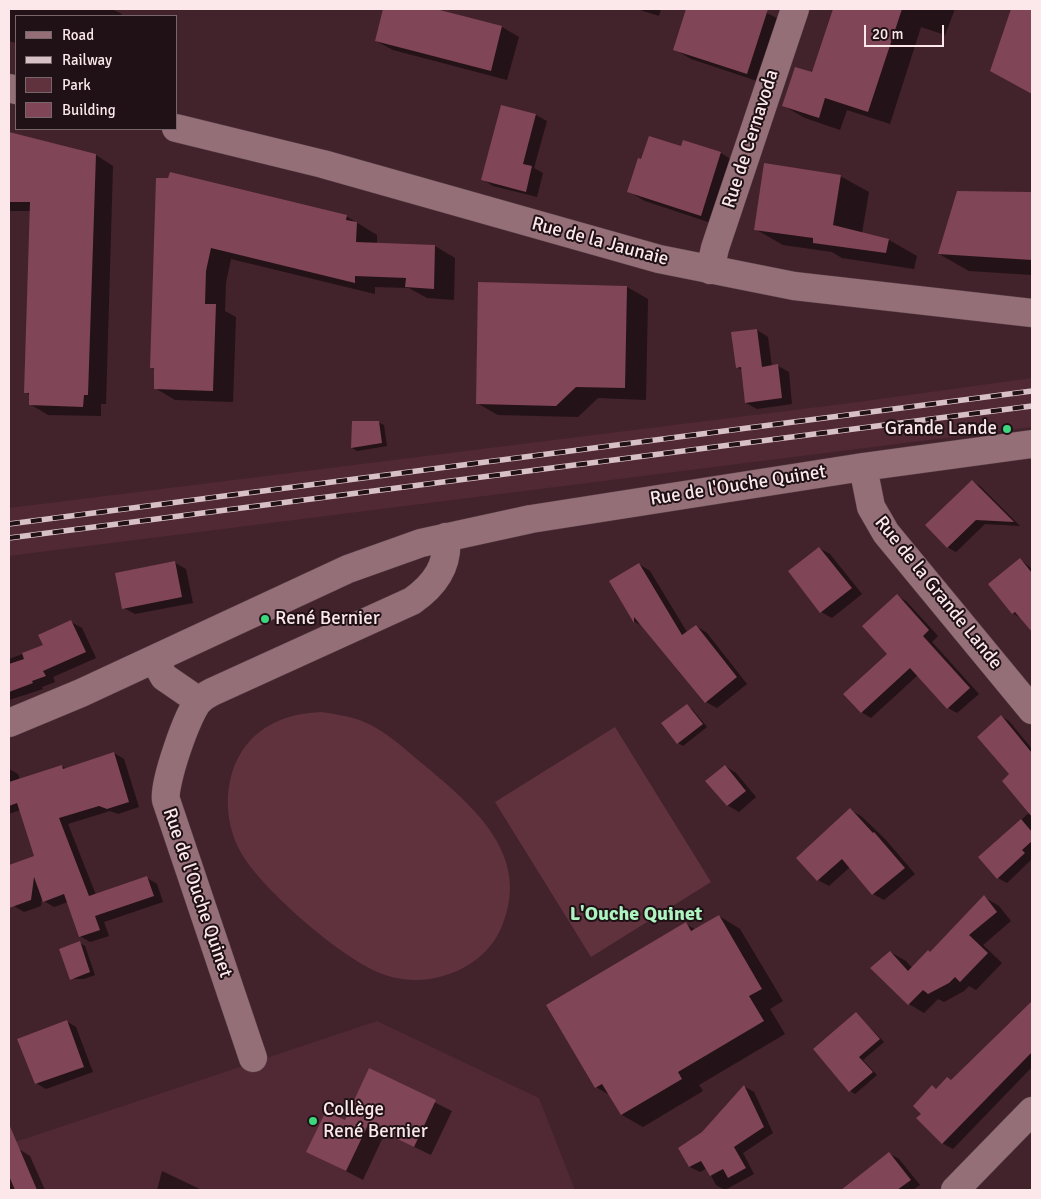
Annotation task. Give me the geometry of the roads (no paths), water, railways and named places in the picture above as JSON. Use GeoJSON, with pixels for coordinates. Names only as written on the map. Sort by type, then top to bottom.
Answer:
{"type":"FeatureCollection","features":[{"type":"Feature","properties":{"kind":"street","name":"Rue de Cernavoda"},"geometry":{"type":"LineString","coordinates":[[710,270],[715,248],[795,9]]}},
{"type":"Feature","properties":{"kind":"street","name":"Rue de la Jaunaie"},"geometry":{"type":"LineString","coordinates":[[178,128],[323,164],[658,259],[794,286],[1032,313]]}},
{"type":"Feature","properties":{"kind":"street","name":"Rue de l'Ouche Quinet"},"geometry":{"type":"LineString","coordinates":[[9,723],[76,696],[348,569],[388,553],[446,537],[531,519],[863,466],[1032,444]]}},
{"type":"Feature","properties":{"kind":"street","name":"Rue de la Grande Lande"},"geometry":{"type":"LineString","coordinates":[[863,466],[871,507],[886,533],[1032,710]]}},
{"type":"Feature","properties":{"kind":"street"},"geometry":{"type":"LineString","coordinates":[[154,659],[164,677],[199,701],[212,692],[412,602],[435,581],[444,565],[447,550],[446,537]]}},
{"type":"Feature","properties":{"kind":"street","name":"Rue de l'Ouche Quinet"},"geometry":{"type":"LineString","coordinates":[[199,701],[170,769],[164,792],[253,1058]]}},
{"type":"Feature","properties":{"kind":"street"},"geometry":{"type":"LineString","coordinates":[[955,1190],[1032,1111]]}},
{"type":"Feature","properties":{"kind":"railway"},"geometry":{"type":"LineString","coordinates":[[9,524],[1032,391]]}},
{"type":"Feature","properties":{"kind":"railway"},"geometry":{"type":"LineString","coordinates":[[9,538],[1032,406]]}},
{"type":"Feature","properties":{"kind":"place","name":"Grande Lande"},"geometry":{"type":"Point","coordinates":[1007,429]}},
{"type":"Feature","properties":{"kind":"place","name":"René Bernier"},"geometry":{"type":"Point","coordinates":[265,619]}},
{"type":"Feature","properties":{"kind":"place","name":"Collège René Bernier"},"geometry":{"type":"Point","coordinates":[313,1121]}},
{"type":"Feature","properties":{"kind":"district","name":"L'Ouche Quinet"},"geometry":{"type":"Point","coordinates":[636,915]}}]}
